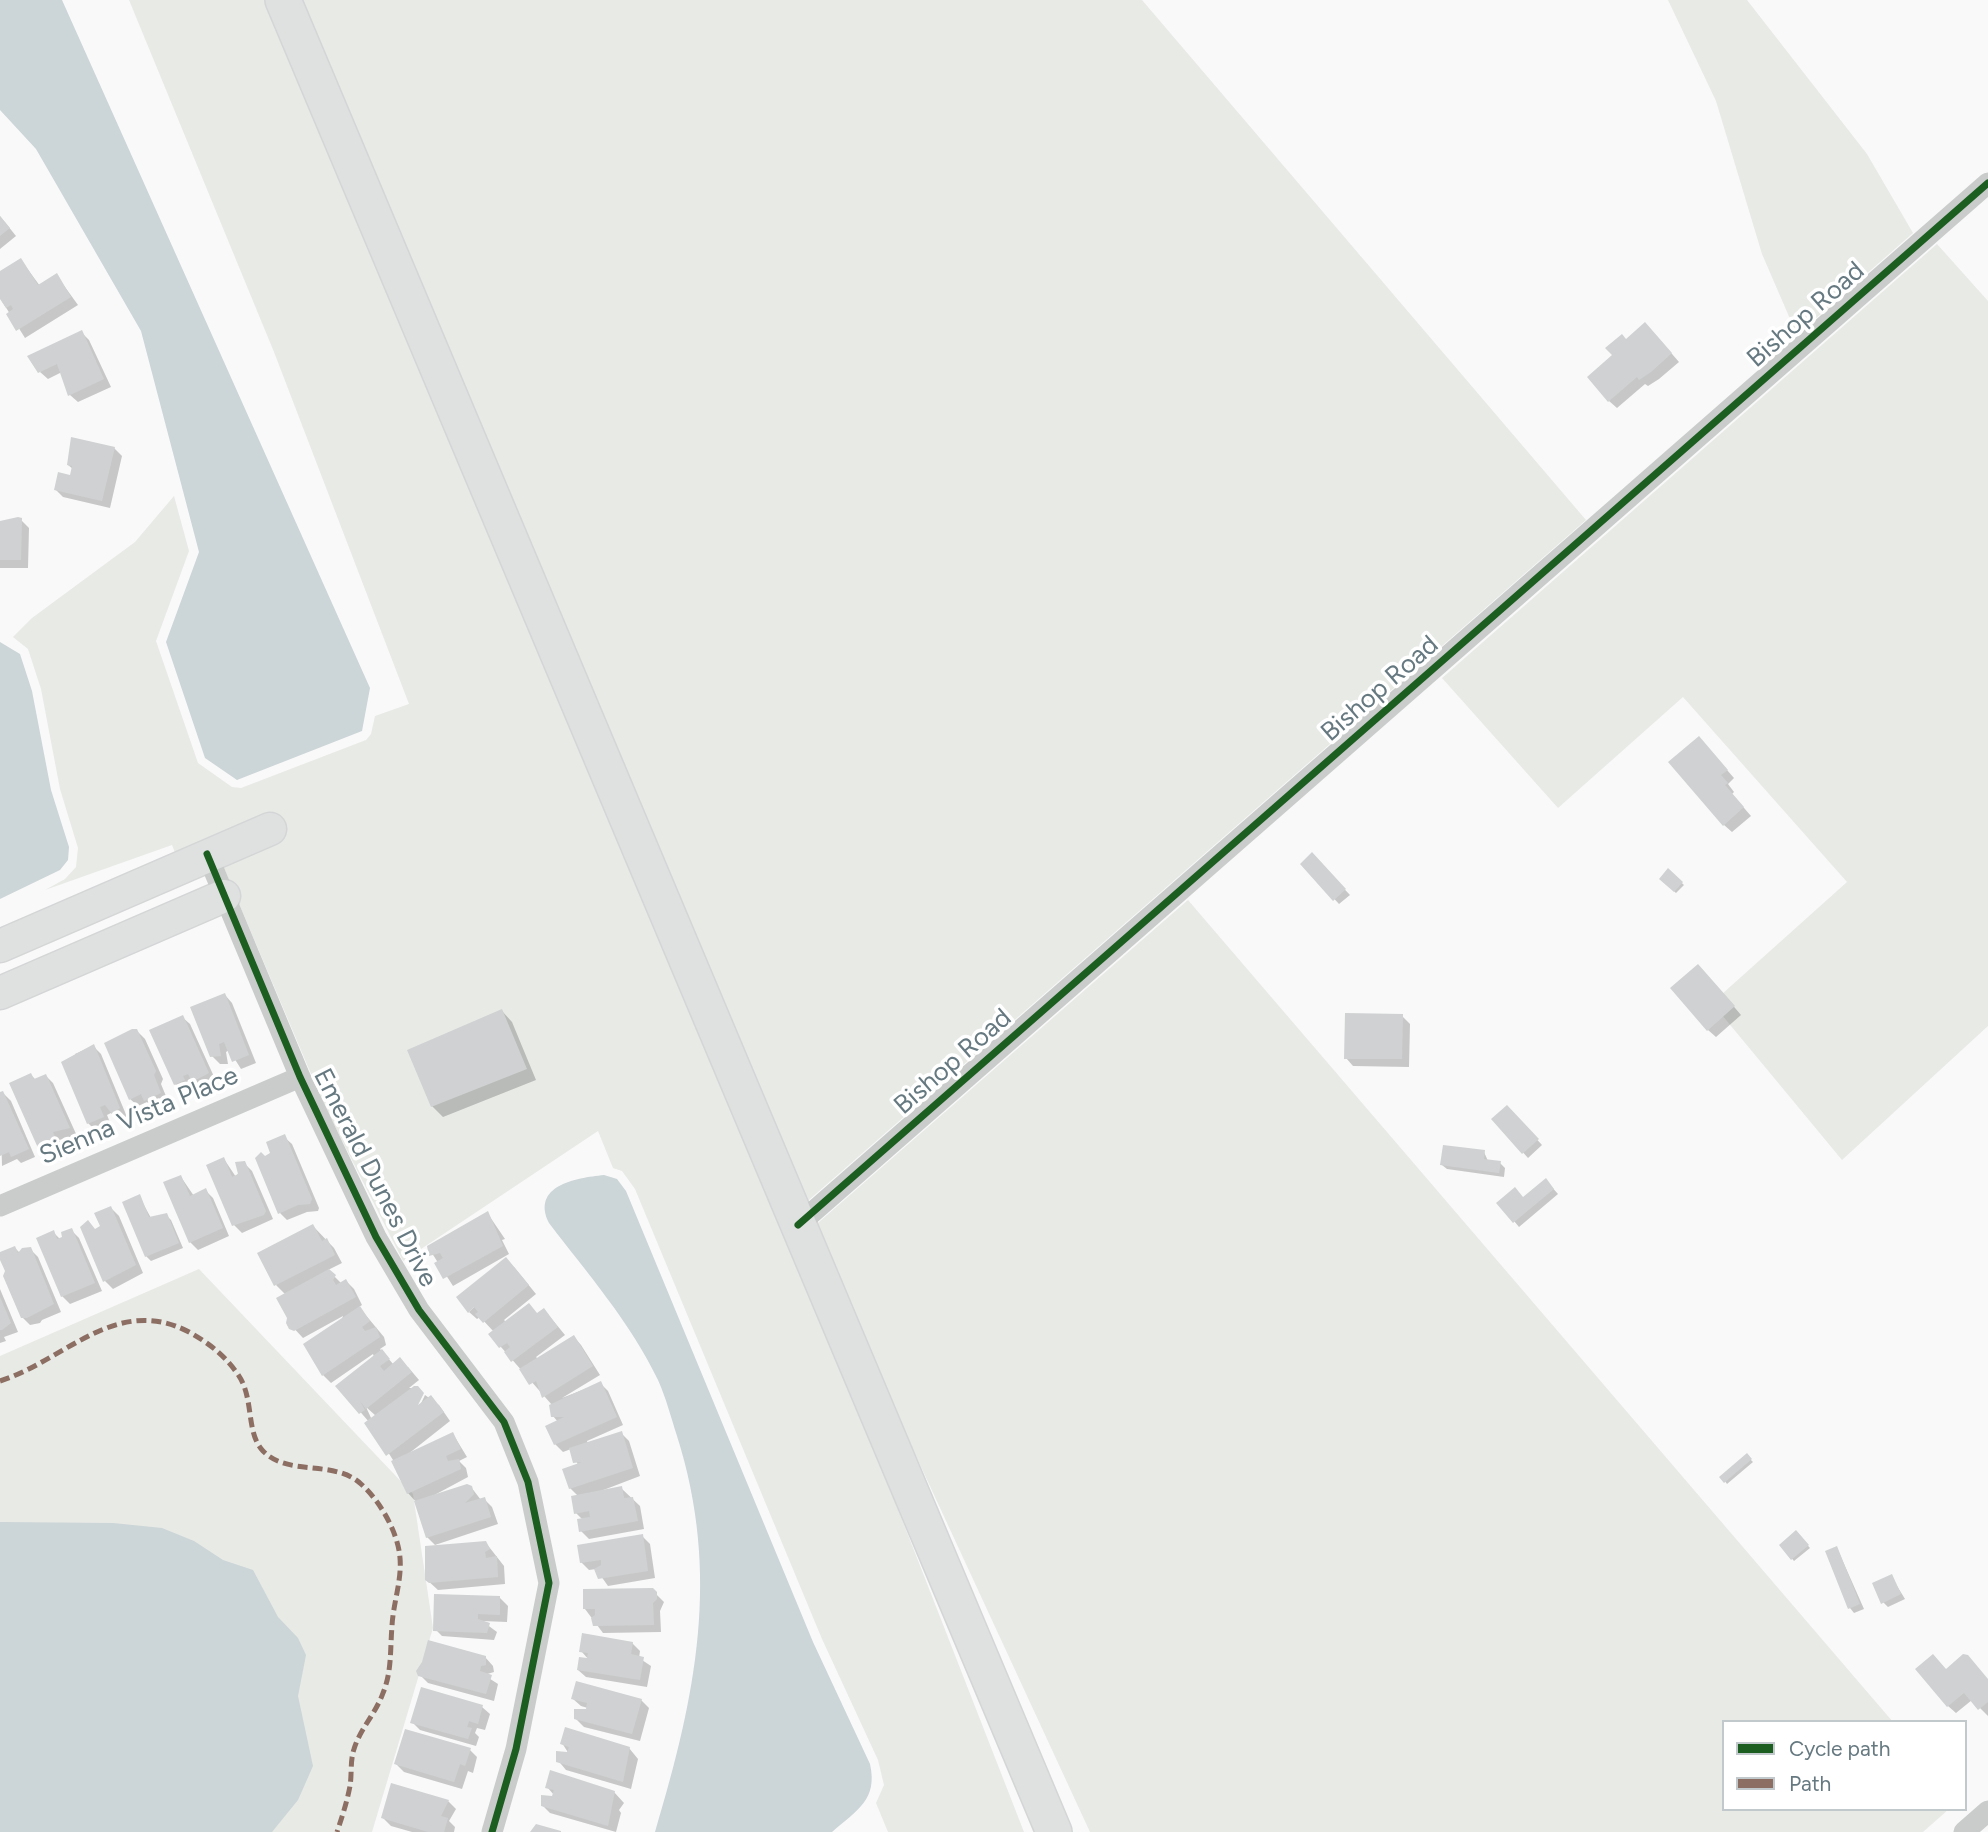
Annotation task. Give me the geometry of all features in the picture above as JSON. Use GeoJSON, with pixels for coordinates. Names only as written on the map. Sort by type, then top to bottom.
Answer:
{"type":"FeatureCollection","features":[{"type":"Feature","properties":{"kind":"main road"},"geometry":{"type":"LineString","coordinates":[[283,0],[1054,1832]]}},
{"type":"Feature","properties":{"kind":"street","name":"Bishop Road"},"geometry":{"type":"LineString","coordinates":[[798,1225],[1988,183]]}},
{"type":"Feature","properties":{"kind":"street"},"geometry":{"type":"LineString","coordinates":[[0,946],[270,828]]}},
{"type":"Feature","properties":{"kind":"street","name":"Emerald Dunes Drive"},"geometry":{"type":"LineString","coordinates":[[207,854],[300,1077],[376,1237],[419,1310],[504,1422],[528,1482],[549,1583],[516,1749],[492,1832]]}},
{"type":"Feature","properties":{"kind":"street"},"geometry":{"type":"LineString","coordinates":[[0,993],[224,896]]}},
{"type":"Feature","properties":{"kind":"street","name":"Sienna Vista Place"},"geometry":{"type":"LineString","coordinates":[[0,1206],[300,1077]]}},
{"type":"Feature","properties":{"kind":"street"},"geometry":{"type":"LineString","coordinates":[[1964,1832],[1988,1811]]}},
{"type":"Feature","properties":{"kind":"shaded area"},"geometry":{"type":"Polygon","coordinates":[[[0,0],[62,0],[370,688],[362,731],[237,780],[205,758],[166,642],[199,552],[141,331],[36,149],[0,110],[0,0]]]}},
{"type":"Feature","properties":{"kind":"shaded area"},"geometry":{"type":"Polygon","coordinates":[[[129,0],[271,0],[789,1230],[1024,1832],[888,1832],[876,1803],[884,1785],[878,1760],[822,1639],[635,1189],[622,1171],[613,1168],[598,1131],[403,1261],[325,1107],[221,861],[284,835],[275,814],[176,855],[172,845],[45,890],[65,879],[76,867],[78,848],[60,789],[41,689],[28,649],[13,637],[32,618],[135,542],[174,496],[189,551],[156,641],[198,763],[232,787],[241,788],[366,740],[371,734],[375,716],[409,704],[274,352],[129,0]]]}},
{"type":"Feature","properties":{"kind":"shaded area"},"geometry":{"type":"Polygon","coordinates":[[[294,0],[1142,0],[1586,520],[802,1206],[294,0]]]}},
{"type":"Feature","properties":{"kind":"shaded area"},"geometry":{"type":"Polygon","coordinates":[[[1668,0],[1747,0],[1867,154],[1913,233],[1797,335],[1762,254],[1716,101],[1668,0]]]}},
{"type":"Feature","properties":{"kind":"shaded area"},"geometry":{"type":"Polygon","coordinates":[[[1937,244],[1988,301],[1988,1026],[1842,1160],[1712,1003],[1847,882],[1683,697],[1558,808],[1442,678],[1937,244]]]}},
{"type":"Feature","properties":{"kind":"shaded area"},"geometry":{"type":"Polygon","coordinates":[[[0,642],[20,654],[32,691],[51,790],[69,847],[68,860],[60,870],[0,899],[0,642]]]}},
{"type":"Feature","properties":{"kind":"shaded area"},"geometry":{"type":"Polygon","coordinates":[[[1188,900],[1891,1720],[1722,1720],[1722,1811],[1947,1811],[1923,1832],[1090,1832],[811,1229],[1188,900]]]}},
{"type":"Feature","properties":{"kind":"shaded area"},"geometry":{"type":"Polygon","coordinates":[[[604,1175],[617,1179],[626,1191],[813,1642],[870,1764],[872,1776],[868,1796],[857,1810],[832,1832],[655,1832],[670,1781],[692,1683],[698,1635],[698,1537],[690,1487],[677,1436],[658,1380],[622,1318],[549,1223],[545,1210],[546,1200],[559,1186],[604,1175]]]}},
{"type":"Feature","properties":{"kind":"shaded area"},"geometry":{"type":"Polygon","coordinates":[[[199,1269],[413,1494],[433,1628],[372,1832],[0,1832],[0,1356],[199,1269]]]}},
{"type":"Feature","properties":{"kind":"shaded area"},"geometry":{"type":"Polygon","coordinates":[[[0,1522],[113,1523],[162,1528],[194,1541],[223,1560],[253,1570],[278,1617],[298,1638],[306,1655],[298,1696],[313,1766],[298,1800],[272,1832],[0,1832],[0,1522]]]}},
{"type":"Feature","properties":{"kind":"building"},"geometry":{"type":"Polygon","coordinates":[[[0,216],[10,228],[0,236],[0,216]]]}},
{"type":"Feature","properties":{"kind":"building"},"geometry":{"type":"Polygon","coordinates":[[[21,258],[38,285],[57,273],[71,297],[16,331],[6,314],[13,309],[11,305],[6,308],[0,299],[0,271],[21,258]]]}},
{"type":"Feature","properties":{"kind":"building"},"geometry":{"type":"Polygon","coordinates":[[[1645,322],[1672,353],[1651,372],[1639,380],[1637,377],[1608,402],[1587,377],[1612,355],[1605,348],[1622,334],[1626,339],[1645,322]]]}},
{"type":"Feature","properties":{"kind":"building"},"geometry":{"type":"Polygon","coordinates":[[[82,330],[104,379],[68,396],[57,364],[38,373],[27,356],[82,330]]]}},
{"type":"Feature","properties":{"kind":"building"},"geometry":{"type":"Polygon","coordinates":[[[71,437],[115,447],[102,501],[54,490],[58,472],[70,475],[72,466],[67,465],[71,437]]]}},
{"type":"Feature","properties":{"kind":"building"},"geometry":{"type":"Polygon","coordinates":[[[22,518],[21,560],[0,560],[0,521],[22,518]]]}},
{"type":"Feature","properties":{"kind":"building"},"geometry":{"type":"Polygon","coordinates":[[[1699,736],[1728,770],[1721,775],[1728,783],[1725,785],[1744,807],[1723,826],[1668,762],[1699,736]]]}},
{"type":"Feature","properties":{"kind":"building"},"geometry":{"type":"Polygon","coordinates":[[[1312,852],[1346,889],[1333,901],[1300,864],[1312,852]]]}},
{"type":"Feature","properties":{"kind":"building"},"geometry":{"type":"Polygon","coordinates":[[[1668,868],[1683,882],[1674,892],[1659,879],[1668,868]]]}},
{"type":"Feature","properties":{"kind":"building"},"geometry":{"type":"Polygon","coordinates":[[[1698,964],[1735,1006],[1707,1031],[1670,988],[1698,964]]]}},
{"type":"Feature","properties":{"kind":"building"},"geometry":{"type":"Polygon","coordinates":[[[225,993],[249,1055],[232,1062],[224,1042],[219,1044],[221,1056],[210,1057],[190,1007],[225,993]]]}},
{"type":"Feature","properties":{"kind":"building"},"geometry":{"type":"Polygon","coordinates":[[[502,1009],[527,1069],[431,1107],[407,1050],[502,1009]]]}},
{"type":"Feature","properties":{"kind":"building"},"geometry":{"type":"Polygon","coordinates":[[[1345,1013],[1403,1014],[1402,1059],[1344,1059],[1345,1013]]]}},
{"type":"Feature","properties":{"kind":"building"},"geometry":{"type":"Polygon","coordinates":[[[183,1015],[209,1073],[192,1082],[188,1074],[183,1076],[185,1080],[174,1085],[149,1030],[183,1015]]]}},
{"type":"Feature","properties":{"kind":"building"},"geometry":{"type":"Polygon","coordinates":[[[137,1029],[156,1071],[154,1075],[161,1093],[144,1101],[141,1094],[129,1100],[104,1043],[137,1029]]]}},
{"type":"Feature","properties":{"kind":"building"},"geometry":{"type":"Polygon","coordinates":[[[94,1044],[120,1108],[112,1114],[105,1105],[100,1107],[104,1117],[87,1124],[61,1062],[94,1044]]]}},
{"type":"Feature","properties":{"kind":"building"},"geometry":{"type":"Polygon","coordinates":[[[31,1073],[34,1079],[46,1074],[70,1128],[53,1132],[56,1140],[38,1148],[9,1083],[31,1073]]]}},
{"type":"Feature","properties":{"kind":"building"},"geometry":{"type":"Polygon","coordinates":[[[3,1091],[29,1149],[11,1157],[9,1152],[0,1156],[0,1092],[3,1091]]]}},
{"type":"Feature","properties":{"kind":"building"},"geometry":{"type":"Polygon","coordinates":[[[1507,1105],[1539,1139],[1522,1154],[1491,1119],[1507,1105]]]}},
{"type":"Feature","properties":{"kind":"building"},"geometry":{"type":"Polygon","coordinates":[[[285,1134],[312,1199],[310,1204],[298,1205],[278,1214],[255,1158],[261,1152],[265,1156],[270,1153],[266,1142],[285,1134]]]}},
{"type":"Feature","properties":{"kind":"building"},"geometry":{"type":"Polygon","coordinates":[[[1443,1145],[1485,1150],[1484,1159],[1501,1161],[1499,1173],[1440,1165],[1443,1145]]]}},
{"type":"Feature","properties":{"kind":"building"},"geometry":{"type":"Polygon","coordinates":[[[224,1157],[232,1177],[238,1174],[235,1162],[245,1161],[266,1211],[264,1215],[232,1226],[206,1165],[224,1157]]]}},
{"type":"Feature","properties":{"kind":"building"},"geometry":{"type":"Polygon","coordinates":[[[181,1175],[190,1196],[206,1188],[223,1228],[189,1243],[163,1182],[181,1175]]]}},
{"type":"Feature","properties":{"kind":"building"},"geometry":{"type":"Polygon","coordinates":[[[1546,1178],[1554,1189],[1513,1223],[1496,1203],[1515,1187],[1523,1197],[1546,1178]]]}},
{"type":"Feature","properties":{"kind":"building"},"geometry":{"type":"Polygon","coordinates":[[[140,1194],[149,1217],[167,1213],[179,1243],[145,1257],[122,1202],[140,1194]]]}},
{"type":"Feature","properties":{"kind":"building"},"geometry":{"type":"Polygon","coordinates":[[[111,1206],[136,1265],[103,1282],[80,1227],[88,1220],[95,1229],[100,1226],[94,1213],[111,1206]]]}},
{"type":"Feature","properties":{"kind":"building"},"geometry":{"type":"Polygon","coordinates":[[[488,1211],[503,1246],[443,1279],[434,1263],[443,1258],[440,1253],[429,1256],[427,1246],[488,1211]]]}},
{"type":"Feature","properties":{"kind":"building"},"geometry":{"type":"Polygon","coordinates":[[[313,1224],[322,1241],[327,1238],[335,1255],[274,1286],[257,1253],[313,1224]]]}},
{"type":"Feature","properties":{"kind":"building"},"geometry":{"type":"Polygon","coordinates":[[[72,1228],[95,1283],[61,1297],[36,1238],[54,1230],[57,1239],[62,1237],[61,1232],[72,1228]]]}},
{"type":"Feature","properties":{"kind":"building"},"geometry":{"type":"Polygon","coordinates":[[[15,1246],[18,1253],[22,1248],[31,1247],[54,1304],[27,1318],[21,1318],[3,1276],[5,1271],[0,1260],[0,1252],[15,1246]]]}},
{"type":"Feature","properties":{"kind":"building"},"geometry":{"type":"Polygon","coordinates":[[[506,1257],[529,1285],[483,1323],[475,1314],[478,1312],[474,1307],[468,1313],[456,1297],[506,1257]]]}},
{"type":"Feature","properties":{"kind":"building"},"geometry":{"type":"Polygon","coordinates":[[[329,1269],[336,1275],[333,1280],[336,1285],[346,1279],[356,1297],[294,1331],[289,1329],[287,1318],[276,1298],[329,1269]]]}},
{"type":"Feature","properties":{"kind":"building"},"geometry":{"type":"Polygon","coordinates":[[[0,1297],[11,1323],[2,1330],[0,1330],[0,1297]]]}},
{"type":"Feature","properties":{"kind":"building"},"geometry":{"type":"Polygon","coordinates":[[[529,1303],[537,1313],[544,1308],[558,1327],[511,1362],[504,1352],[510,1347],[507,1343],[499,1348],[488,1334],[529,1303]]]}},
{"type":"Feature","properties":{"kind":"building"},"geometry":{"type":"Polygon","coordinates":[[[360,1306],[370,1321],[362,1327],[365,1331],[376,1327],[380,1337],[322,1376],[303,1344],[360,1306]]]}},
{"type":"Feature","properties":{"kind":"building"},"geometry":{"type":"Polygon","coordinates":[[[574,1335],[593,1366],[542,1398],[536,1381],[529,1385],[519,1369],[574,1335]]]}},
{"type":"Feature","properties":{"kind":"building"},"geometry":{"type":"Polygon","coordinates":[[[382,1349],[390,1359],[380,1366],[384,1371],[400,1357],[412,1372],[366,1409],[360,1401],[365,1410],[359,1414],[335,1386],[382,1349]]]}},
{"type":"Feature","properties":{"kind":"building"},"geometry":{"type":"Polygon","coordinates":[[[601,1381],[617,1417],[554,1445],[545,1426],[564,1417],[551,1417],[549,1405],[601,1381]]]}},
{"type":"Feature","properties":{"kind":"building"},"geometry":{"type":"Polygon","coordinates":[[[414,1386],[418,1386],[424,1393],[418,1405],[431,1395],[444,1412],[386,1456],[364,1423],[414,1386]]]}},
{"type":"Feature","properties":{"kind":"building"},"geometry":{"type":"Polygon","coordinates":[[[622,1431],[633,1468],[569,1489],[562,1469],[582,1462],[573,1463],[569,1448],[622,1431]]]}},
{"type":"Feature","properties":{"kind":"building"},"geometry":{"type":"Polygon","coordinates":[[[453,1432],[461,1449],[446,1456],[448,1461],[459,1459],[461,1469],[407,1494],[391,1461],[453,1432]]]}},
{"type":"Feature","properties":{"kind":"building"},"geometry":{"type":"Polygon","coordinates":[[[1747,1453],[1752,1459],[1724,1483],[1719,1477],[1747,1453]]]}},
{"type":"Feature","properties":{"kind":"building"},"geometry":{"type":"Polygon","coordinates":[[[467,1484],[472,1486],[474,1494],[465,1503],[485,1497],[491,1517],[426,1538],[414,1501],[467,1484]]]}},
{"type":"Feature","properties":{"kind":"building"},"geometry":{"type":"Polygon","coordinates":[[[622,1486],[624,1498],[633,1497],[638,1521],[579,1532],[577,1519],[590,1517],[589,1511],[574,1514],[571,1496],[622,1486]]]}},
{"type":"Feature","properties":{"kind":"building"},"geometry":{"type":"Polygon","coordinates":[[[1796,1530],[1809,1545],[1791,1560],[1779,1545],[1796,1530]]]}},
{"type":"Feature","properties":{"kind":"building"},"geometry":{"type":"Polygon","coordinates":[[[643,1534],[648,1571],[598,1579],[594,1569],[601,1565],[601,1560],[580,1563],[577,1545],[643,1534]]]}},
{"type":"Feature","properties":{"kind":"building"},"geometry":{"type":"Polygon","coordinates":[[[486,1541],[490,1549],[485,1552],[486,1558],[497,1556],[498,1577],[429,1583],[425,1580],[425,1546],[486,1541]]]}},
{"type":"Feature","properties":{"kind":"building"},"geometry":{"type":"Polygon","coordinates":[[[1837,1546],[1860,1604],[1848,1609],[1825,1551],[1837,1546]]]}},
{"type":"Feature","properties":{"kind":"building"},"geometry":{"type":"Polygon","coordinates":[[[1892,1574],[1901,1594],[1881,1604],[1872,1583],[1892,1574]]]}},
{"type":"Feature","properties":{"kind":"building"},"geometry":{"type":"Polygon","coordinates":[[[653,1588],[657,1592],[657,1599],[653,1603],[654,1625],[593,1626],[591,1618],[595,1615],[595,1609],[583,1609],[583,1589],[653,1588]]]}},
{"type":"Feature","properties":{"kind":"building"},"geometry":{"type":"Polygon","coordinates":[[[434,1594],[500,1596],[500,1615],[478,1614],[478,1619],[490,1623],[487,1633],[433,1631],[434,1594]]]}},
{"type":"Feature","properties":{"kind":"building"},"geometry":{"type":"Polygon","coordinates":[[[582,1633],[633,1642],[631,1654],[644,1657],[640,1680],[577,1670],[579,1657],[587,1658],[588,1653],[579,1652],[582,1633]]]}},
{"type":"Feature","properties":{"kind":"building"},"geometry":{"type":"Polygon","coordinates":[[[428,1640],[486,1656],[486,1665],[481,1666],[480,1671],[492,1675],[486,1694],[418,1676],[416,1671],[422,1662],[428,1640]]]}},
{"type":"Feature","properties":{"kind":"building"},"geometry":{"type":"Polygon","coordinates":[[[1933,1654],[1946,1669],[1963,1654],[1968,1655],[1988,1679],[1988,1702],[1978,1710],[1964,1693],[1947,1707],[1915,1669],[1933,1654]]]}},
{"type":"Feature","properties":{"kind":"building"},"geometry":{"type":"Polygon","coordinates":[[[576,1681],[642,1699],[632,1734],[574,1719],[574,1709],[586,1709],[587,1703],[571,1699],[576,1681]]]}},
{"type":"Feature","properties":{"kind":"building"},"geometry":{"type":"Polygon","coordinates":[[[421,1687],[483,1705],[478,1724],[469,1721],[467,1727],[472,1728],[468,1739],[410,1723],[421,1687]]]}},
{"type":"Feature","properties":{"kind":"building"},"geometry":{"type":"Polygon","coordinates":[[[565,1727],[630,1747],[623,1782],[556,1762],[556,1751],[567,1752],[569,1747],[560,1744],[565,1727]]]}},
{"type":"Feature","properties":{"kind":"building"},"geometry":{"type":"Polygon","coordinates":[[[405,1729],[471,1748],[465,1766],[460,1764],[454,1782],[394,1764],[405,1729]]]}},
{"type":"Feature","properties":{"kind":"building"},"geometry":{"type":"Polygon","coordinates":[[[550,1770],[615,1791],[608,1826],[541,1806],[541,1795],[552,1796],[554,1790],[545,1788],[550,1770]]]}},
{"type":"Feature","properties":{"kind":"building"},"geometry":{"type":"Polygon","coordinates":[[[391,1783],[449,1800],[441,1816],[448,1818],[444,1832],[428,1832],[381,1818],[391,1783]]]}},
{"type":"Feature","properties":{"kind":"building"},"geometry":{"type":"Polygon","coordinates":[[[536,1824],[561,1831],[561,1832],[530,1832],[536,1824]]]}},
{"type":"Feature","properties":{"kind":"marked path"},"geometry":{"type":"LineString","coordinates":[[0,1381],[115,1325],[138,1321],[163,1322],[189,1332],[203,1341],[221,1355],[237,1373],[243,1382],[254,1434],[263,1451],[285,1464],[325,1469],[350,1476],[375,1499],[396,1538],[400,1575],[386,1685],[354,1749],[349,1792],[337,1832]]}},
{"type":"Feature","properties":{"kind":"cycle path"},"geometry":{"type":"LineString","coordinates":[[798,1225],[1988,183]]}},
{"type":"Feature","properties":{"kind":"cycle path"},"geometry":{"type":"LineString","coordinates":[[207,854],[300,1077],[376,1237],[419,1310],[504,1422],[528,1482],[549,1583],[516,1749],[492,1832]]}}]}
